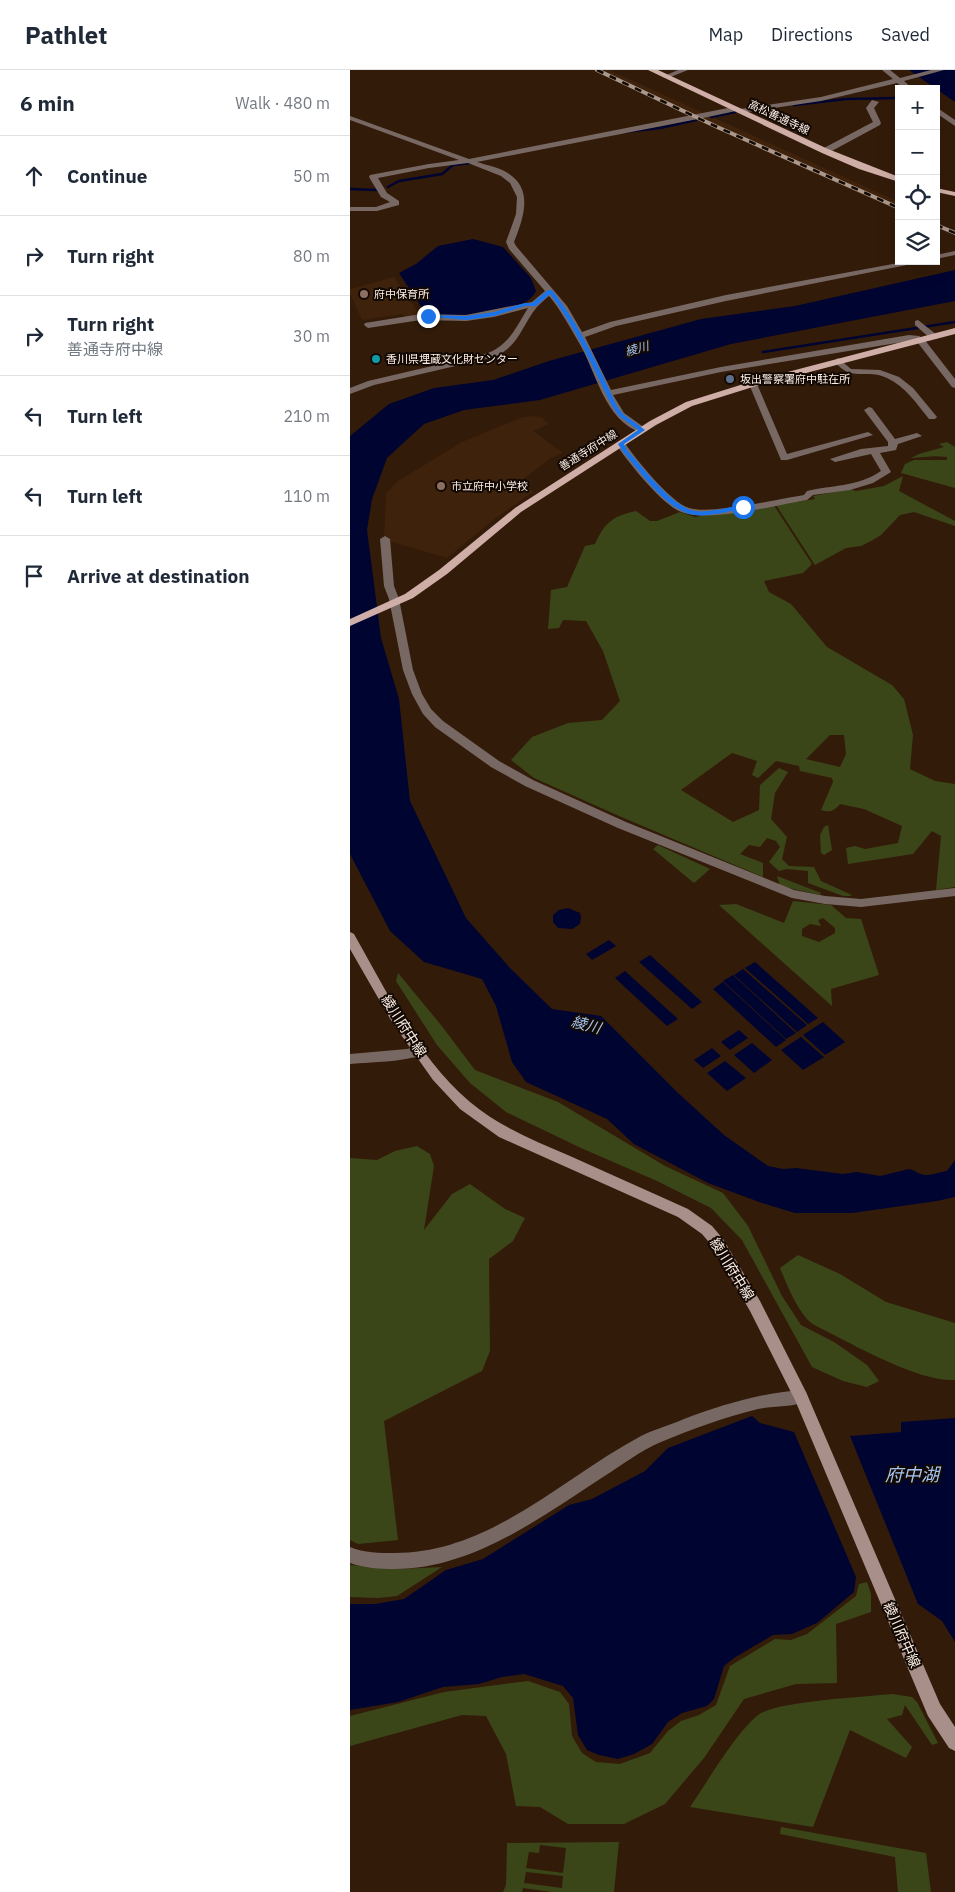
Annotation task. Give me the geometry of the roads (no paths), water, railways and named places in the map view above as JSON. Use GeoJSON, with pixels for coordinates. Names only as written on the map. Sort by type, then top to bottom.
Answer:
{"type":"FeatureCollection","features":[{"type":"Feature","properties":{"kind":"main road","name":"高松善通寺線"},"geometry":{"type":"LineString","coordinates":[[652,70],[825,151],[895,179]]}},
{"type":"Feature","properties":{"kind":"main road"},"geometry":{"type":"LineString","coordinates":[[940,191],[955,194]]}},
{"type":"Feature","properties":{"kind":"main road","name":"善通寺府中線"},"geometry":{"type":"LineString","coordinates":[[350,623],[389,606],[443,572],[495,527],[518,510],[642,430],[689,404],[753,384],[955,332]]}},
{"type":"Feature","properties":{"kind":"main road","name":"綾川府中線"},"geometry":{"type":"LineString","coordinates":[[350,937],[419,1051],[454,1095],[481,1118],[504,1133],[683,1213],[707,1230],[718,1243],[733,1267],[802,1397],[934,1710],[955,1742]]}},
{"type":"Feature","properties":{"kind":"street"},"geometry":{"type":"LineString","coordinates":[[666,77],[684,70]]}},
{"type":"Feature","properties":{"kind":"street"},"geometry":{"type":"LineString","coordinates":[[886,70],[903,79],[907,85]]}},
{"type":"Feature","properties":{"kind":"street"},"geometry":{"type":"LineString","coordinates":[[350,209],[377,209],[396,203],[384,196],[372,177],[470,161],[737,110],[821,99],[940,70]]}},
{"type":"Feature","properties":{"kind":"street"},"geometry":{"type":"LineString","coordinates":[[825,151],[877,123],[870,108],[875,102]]}},
{"type":"Feature","properties":{"kind":"street"},"geometry":{"type":"LineString","coordinates":[[940,112],[955,124]]}},
{"type":"Feature","properties":{"kind":"street"},"geometry":{"type":"LineString","coordinates":[[350,118],[504,174],[516,183],[519,188],[522,206],[521,216],[511,245],[564,308],[621,415],[642,430]]}},
{"type":"Feature","properties":{"kind":"street"},"geometry":{"type":"LineString","coordinates":[[940,256],[955,253]]}},
{"type":"Feature","properties":{"kind":"street"},"geometry":{"type":"LineString","coordinates":[[581,338],[613,324],[726,298],[902,265]]}},
{"type":"Feature","properties":{"kind":"street"},"geometry":{"type":"LineString","coordinates":[[350,391],[371,382],[491,355],[502,350],[512,342],[534,304],[550,291]]}},
{"type":"Feature","properties":{"kind":"street"},"geometry":{"type":"LineString","coordinates":[[368,325],[421,317],[466,318],[534,304]]}},
{"type":"Feature","properties":{"kind":"street"},"geometry":{"type":"LineString","coordinates":[[922,326],[934,337]]}},
{"type":"Feature","properties":{"kind":"street"},"geometry":{"type":"LineString","coordinates":[[608,392],[749,363],[909,338],[916,338],[921,341],[955,385]]}},
{"type":"Feature","properties":{"kind":"street"},"geometry":{"type":"LineString","coordinates":[[838,361],[849,371],[882,373],[895,380],[913,393],[932,418]]}},
{"type":"Feature","properties":{"kind":"street"},"geometry":{"type":"LineString","coordinates":[[753,384],[784,458],[868,435]]}},
{"type":"Feature","properties":{"kind":"street"},"geometry":{"type":"LineString","coordinates":[[835,459],[861,452],[893,448],[893,442],[869,410]]}},
{"type":"Feature","properties":{"kind":"street"},"geometry":{"type":"LineString","coordinates":[[893,442],[917,436]]}},
{"type":"Feature","properties":{"kind":"street"},"geometry":{"type":"LineString","coordinates":[[621,444],[670,501],[681,508],[696,513],[710,513],[807,497],[810,493],[879,478],[886,472],[874,451]]}},
{"type":"Feature","properties":{"kind":"street"},"geometry":{"type":"LineString","coordinates":[[385,539],[389,606],[408,670],[427,711],[439,724],[495,764],[529,783],[622,825],[792,894],[825,900],[861,903],[955,892]]}},
{"type":"Feature","properties":{"kind":"street"},"geometry":{"type":"LineString","coordinates":[[350,1059],[407,1054],[419,1051]]}},
{"type":"Feature","properties":{"kind":"street"},"geometry":{"type":"LineString","coordinates":[[350,1555],[357,1558],[392,1562],[427,1560],[463,1549],[493,1536],[648,1440],[735,1407],[778,1397],[802,1397]]}},
{"type":"Feature","properties":{"kind":"water"},"geometry":{"type":"Polygon","coordinates":[[[909,70],[955,70],[955,102],[940,92],[940,85],[931,85],[909,70]]]}},
{"type":"Feature","properties":{"kind":"water"},"geometry":{"type":"Polygon","coordinates":[[[473,239],[503,247],[531,278],[536,291],[529,300],[502,311],[468,315],[426,314],[399,273],[416,264],[438,246],[473,239]]]}},
{"type":"Feature","properties":{"kind":"water","name":"綾川"},"geometry":{"type":"Polygon","coordinates":[[[955,270],[955,301],[731,344],[540,400],[464,410],[424,424],[387,458],[372,499],[367,530],[381,638],[399,699],[410,801],[466,918],[510,968],[552,1009],[601,1016],[678,1093],[724,1135],[768,1166],[843,1174],[857,1172],[880,1176],[909,1169],[919,1174],[927,1175],[947,1171],[955,1160],[955,1197],[852,1213],[795,1213],[708,1183],[634,1144],[607,1119],[526,1082],[512,1062],[496,1006],[482,979],[424,962],[390,931],[350,854],[350,436],[389,404],[434,388],[493,380],[549,361],[701,319],[795,306],[955,270]]]}},
{"type":"Feature","properties":{"kind":"water"},"geometry":{"type":"Polygon","coordinates":[[[568,908],[580,913],[580,924],[572,929],[558,928],[553,922],[553,915],[559,910],[568,908]]]}},
{"type":"Feature","properties":{"kind":"water"},"geometry":{"type":"Polygon","coordinates":[[[609,940],[616,946],[592,960],[586,954],[609,940]]]}},
{"type":"Feature","properties":{"kind":"water"},"geometry":{"type":"Polygon","coordinates":[[[650,955],[702,1002],[692,1009],[639,962],[650,955]]]}},
{"type":"Feature","properties":{"kind":"water"},"geometry":{"type":"Polygon","coordinates":[[[755,962],[818,1018],[808,1024],[745,968],[755,962]]]}},
{"type":"Feature","properties":{"kind":"water"},"geometry":{"type":"Polygon","coordinates":[[[743,969],[807,1025],[797,1032],[734,975],[743,969]]]}},
{"type":"Feature","properties":{"kind":"water"},"geometry":{"type":"Polygon","coordinates":[[[625,971],[678,1019],[667,1026],[615,978],[625,971]]]}},
{"type":"Feature","properties":{"kind":"water"},"geometry":{"type":"Polygon","coordinates":[[[733,975],[796,1033],[786,1039],[723,981],[733,975]]]}},
{"type":"Feature","properties":{"kind":"water"},"geometry":{"type":"Polygon","coordinates":[[[723,982],[786,1040],[776,1047],[713,989],[723,982]]]}},
{"type":"Feature","properties":{"kind":"water"},"geometry":{"type":"Polygon","coordinates":[[[823,1022],[845,1042],[825,1055],[803,1035],[823,1022]]]}},
{"type":"Feature","properties":{"kind":"water"},"geometry":{"type":"Polygon","coordinates":[[[739,1030],[748,1038],[730,1050],[721,1042],[739,1030]]]}},
{"type":"Feature","properties":{"kind":"water"},"geometry":{"type":"Polygon","coordinates":[[[801,1037],[824,1057],[803,1070],[781,1050],[801,1037]]]}},
{"type":"Feature","properties":{"kind":"water"},"geometry":{"type":"Polygon","coordinates":[[[752,1043],[772,1060],[754,1073],[734,1055],[752,1043]]]}},
{"type":"Feature","properties":{"kind":"water"},"geometry":{"type":"Polygon","coordinates":[[[712,1048],[721,1056],[703,1068],[694,1060],[712,1048]]]}},
{"type":"Feature","properties":{"kind":"water"},"geometry":{"type":"Polygon","coordinates":[[[725,1061],[746,1078],[727,1091],[707,1073],[725,1061]]]}},
{"type":"Feature","properties":{"kind":"water"},"geometry":{"type":"Polygon","coordinates":[[[752,1416],[760,1423],[794,1432],[856,1577],[854,1592],[817,1623],[792,1634],[773,1635],[734,1658],[724,1666],[714,1699],[707,1706],[682,1713],[668,1722],[652,1744],[634,1754],[618,1759],[587,1750],[578,1735],[573,1698],[563,1686],[524,1674],[502,1677],[479,1684],[443,1687],[398,1702],[350,1710],[350,1604],[375,1604],[404,1599],[446,1570],[483,1559],[569,1505],[592,1499],[645,1471],[668,1448],[752,1416]]]}},
{"type":"Feature","properties":{"kind":"water","name":"府中湖"},"geometry":{"type":"Polygon","coordinates":[[[955,1418],[955,1642],[942,1621],[918,1604],[850,1436],[901,1432],[901,1422],[955,1418]]]}},
{"type":"Feature","properties":{"kind":"waterway"},"geometry":{"type":"LineString","coordinates":[[794,105],[846,99],[895,98]]}},
{"type":"Feature","properties":{"kind":"waterway"},"geometry":{"type":"LineString","coordinates":[[711,117],[735,112]]}},
{"type":"Feature","properties":{"kind":"waterway"},"geometry":{"type":"LineString","coordinates":[[625,132],[660,128],[696,120]]}},
{"type":"Feature","properties":{"kind":"waterway"},"geometry":{"type":"LineString","coordinates":[[388,187],[399,181],[442,174],[453,165],[470,163]]}},
{"type":"Feature","properties":{"kind":"waterway"},"geometry":{"type":"LineString","coordinates":[[350,189],[377,190]]}},
{"type":"Feature","properties":{"kind":"waterway"},"geometry":{"type":"LineString","coordinates":[[763,352],[955,322]]}},
{"type":"Feature","properties":{"kind":"railway"},"geometry":{"type":"LineString","coordinates":[[597,70],[715,126],[895,206]]}},
{"type":"Feature","properties":{"kind":"railway"},"geometry":{"type":"LineString","coordinates":[[940,227],[955,233]]}},
{"type":"Feature","properties":{"kind":"place","name":"府中保育所"},"geometry":{"type":"Point","coordinates":[364,294]}},
{"type":"Feature","properties":{"kind":"place","name":"香川県埋蔵文化財センター"},"geometry":{"type":"Point","coordinates":[376,359]}},
{"type":"Feature","properties":{"kind":"place","name":"坂出警察署府中駐在所"},"geometry":{"type":"Point","coordinates":[730,379]}},
{"type":"Feature","properties":{"kind":"place","name":"市立府中小学校"},"geometry":{"type":"Point","coordinates":[441,486]}}]}
